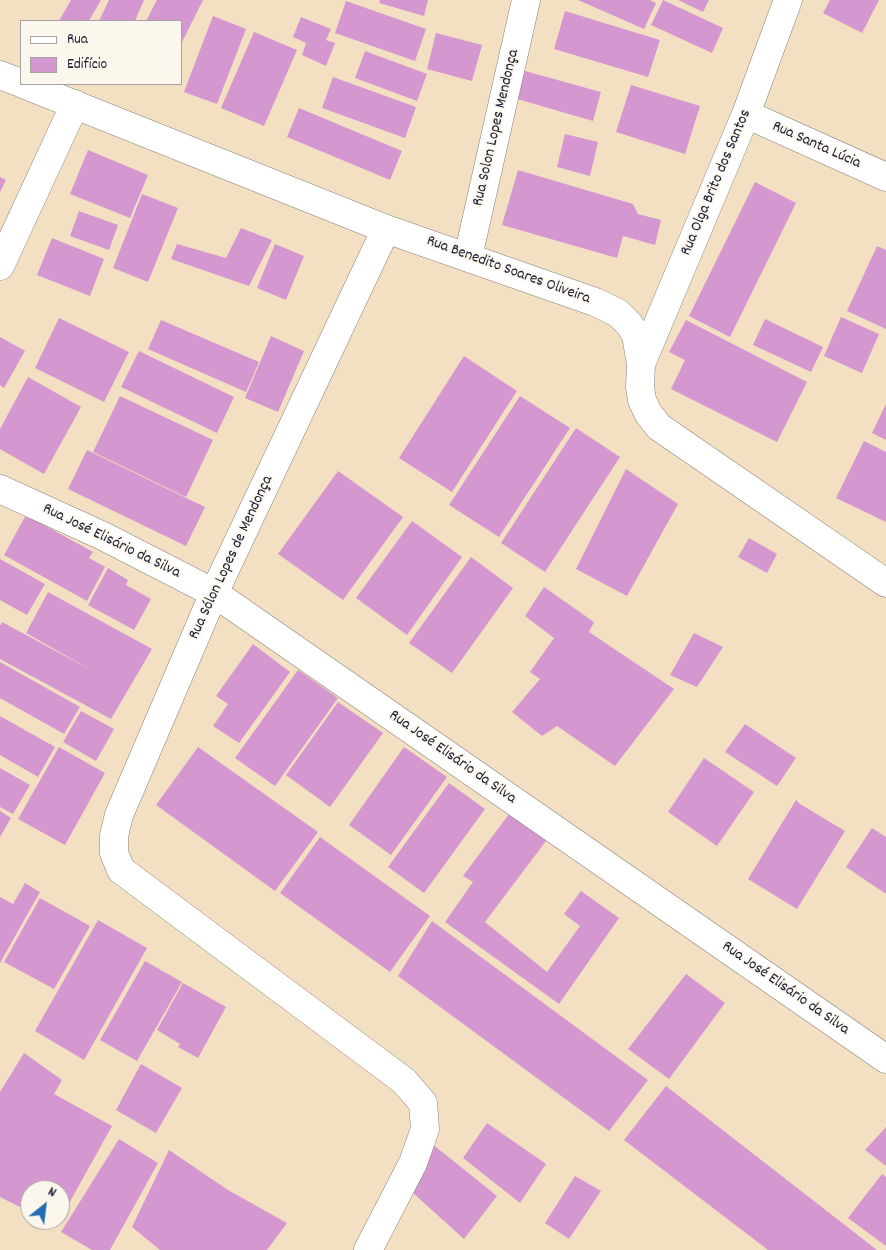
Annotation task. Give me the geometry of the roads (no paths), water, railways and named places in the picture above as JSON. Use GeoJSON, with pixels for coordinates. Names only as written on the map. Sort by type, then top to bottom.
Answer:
{"type":"FeatureCollection","features":[{"type":"Feature","properties":{"kind":"street","name":"Rua Solon Lopes Mendonça"},"geometry":{"type":"LineString","coordinates":[[468,256],[526,0]]}},
{"type":"Feature","properties":{"kind":"street","name":"Rua Olga Brito dos Santos"},"geometry":{"type":"LineString","coordinates":[[641,364],[746,114],[788,0]]}},
{"type":"Feature","properties":{"kind":"street","name":"Rua Benedito Soares Oliveira"},"geometry":{"type":"LineString","coordinates":[[0,75],[20,82]]}},
{"type":"Feature","properties":{"kind":"street","name":"Rua Benedito Soares Oliveira"},"geometry":{"type":"LineString","coordinates":[[27,85],[386,229],[468,256],[595,302],[618,313],[629,324],[636,335],[641,364],[640,387],[642,400],[648,413],[659,426],[886,583]]}},
{"type":"Feature","properties":{"kind":"street"},"geometry":{"type":"LineString","coordinates":[[0,266],[76,104]]}},
{"type":"Feature","properties":{"kind":"street","name":"Rua Santa Lúcia"},"geometry":{"type":"LineString","coordinates":[[746,114],[886,177]]}},
{"type":"Feature","properties":{"kind":"street","name":"Rua Sólon Lopes de Mendonça"},"geometry":{"type":"LineString","coordinates":[[368,1250],[413,1163],[425,1129],[423,1103],[404,1081],[121,870],[114,853],[114,836],[119,815],[214,593],[386,229]]}},
{"type":"Feature","properties":{"kind":"street","name":"Rua José Elisário da Silva"},"geometry":{"type":"LineString","coordinates":[[0,489],[103,536],[214,593],[886,1059]]}}]}
